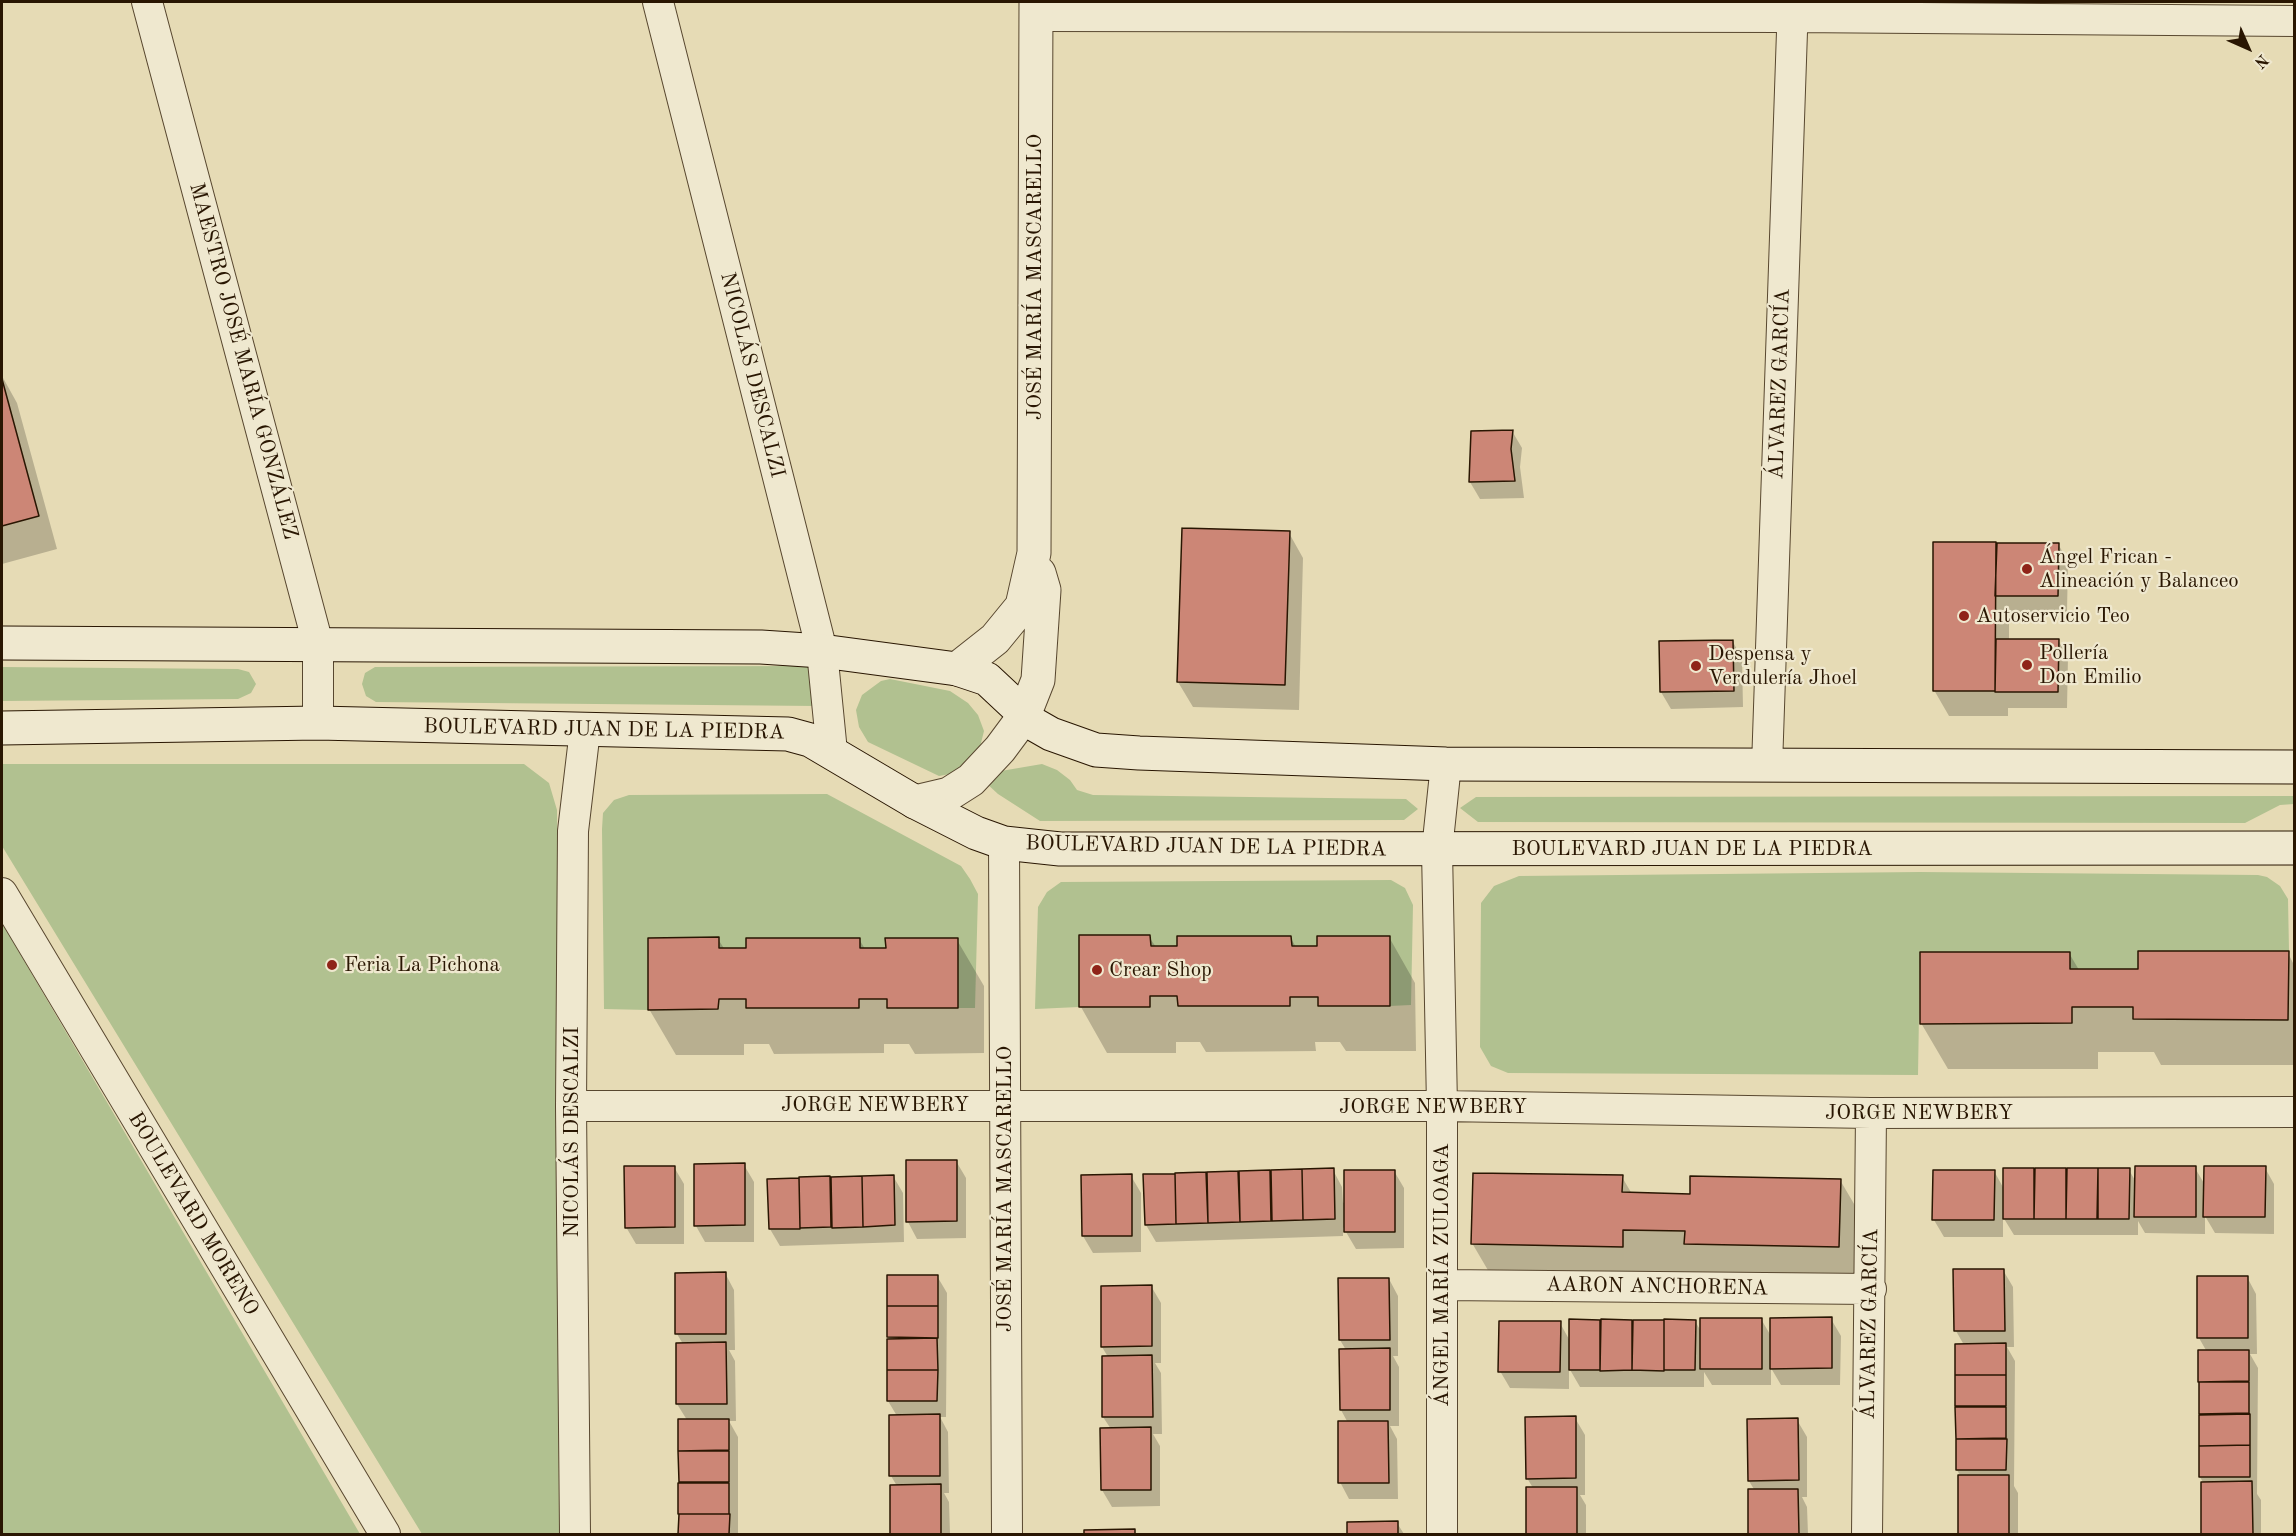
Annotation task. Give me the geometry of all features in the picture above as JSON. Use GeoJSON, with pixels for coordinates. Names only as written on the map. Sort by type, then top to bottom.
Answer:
{"type":"FeatureCollection","features":[{"type":"Feature","properties":{"kind":"main road","name":"JOSÉ MARÍA MASCARELLO"},"geometry":{"type":"LineString","coordinates":[[1034,554],[1035,9]]}},
{"type":"Feature","properties":{"kind":"main road"},"geometry":{"type":"LineString","coordinates":[[957,669],[995,639],[1022,606],[1034,554]]}},
{"type":"Feature","properties":{"kind":"main road"},"geometry":{"type":"LineString","coordinates":[[915,802],[949,794],[971,780],[1000,749],[1023,718],[1038,680],[1044,590],[1034,554]]}},
{"type":"Feature","properties":{"kind":"main road"},"geometry":{"type":"LineString","coordinates":[[2,644],[761,647],[822,651],[957,669],[987,679],[1018,708],[1023,718],[1052,734],[1096,750],[1139,753],[1446,764],[2295,767]]}},
{"type":"Feature","properties":{"kind":"main road","name":"BOULEVARD JUAN DE LA PIEDRA"},"geometry":{"type":"LineString","coordinates":[[2,728],[318,723],[788,734],[810,740],[915,802],[976,833],[1004,843],[1060,849],[2295,848]]}},
{"type":"Feature","properties":{"kind":"street","name":"MAESTRO JOSÉ MARÍA GONZÁLEZ"},"geometry":{"type":"LineString","coordinates":[[147,2],[318,644],[318,723]]}},
{"type":"Feature","properties":{"kind":"street","name":"NICOLÁS DESCALZI"},"geometry":{"type":"LineString","coordinates":[[658,2],[822,651],[832,752]]}},
{"type":"Feature","properties":{"kind":"street"},"geometry":{"type":"LineString","coordinates":[[1035,9],[1793,9],[2295,21]]}},
{"type":"Feature","properties":{"kind":"street","name":"ÁLVAREZ GARCÍA"},"geometry":{"type":"LineString","coordinates":[[1767,766],[1793,9]]}},
{"type":"Feature","properties":{"kind":"street","name":"NICOLÁS DESCALZI"},"geometry":{"type":"LineString","coordinates":[[575,1534],[571,1106],[573,831],[585,730]]}},
{"type":"Feature","properties":{"kind":"street","name":"ÁNGEL MARÍA ZULOAGA"},"geometry":{"type":"LineString","coordinates":[[1442,1534],[1442,1106],[1437,850],[1446,764]]}},
{"type":"Feature","properties":{"kind":"street","name":"JOSÉ MARÍA MASCARELLO"},"geometry":{"type":"LineString","coordinates":[[1004,843],[1006,896],[1006,1534]]}},
{"type":"Feature","properties":{"kind":"street","name":"BOULEVARD MORENO"},"geometry":{"type":"LineString","coordinates":[[2,893],[385,1534]]}},
{"type":"Feature","properties":{"kind":"street","name":"JORGE NEWBERY"},"geometry":{"type":"LineString","coordinates":[[571,1106],[1442,1106],[1871,1113],[2295,1112]]}},
{"type":"Feature","properties":{"kind":"street","name":"ÁLVAREZ GARCÍA"},"geometry":{"type":"LineString","coordinates":[[1867,1534],[1871,1113]]}},
{"type":"Feature","properties":{"kind":"street","name":"AARON ANCHORENA"},"geometry":{"type":"LineString","coordinates":[[1443,1285],[1871,1289]]}},
{"type":"Feature","properties":{"kind":"green space"},"geometry":{"type":"Polygon","coordinates":[[[808,666],[820,673],[817,706],[376,702],[366,696],[362,684],[365,673],[375,667],[808,666]]]}},
{"type":"Feature","properties":{"kind":"green space"},"geometry":{"type":"Polygon","coordinates":[[[2,667],[238,669],[249,672],[256,684],[251,693],[238,699],[2,701],[2,667]]]}},
{"type":"Feature","properties":{"kind":"green space"},"geometry":{"type":"Polygon","coordinates":[[[890,679],[950,691],[968,703],[978,715],[984,731],[980,747],[968,765],[950,774],[939,776],[868,742],[859,727],[856,710],[862,695],[881,681],[890,679]]]}},
{"type":"Feature","properties":{"kind":"green space"},"geometry":{"type":"Polygon","coordinates":[[[2,764],[524,764],[549,783],[557,810],[559,1534],[422,1534],[2,846],[2,764]]]}},
{"type":"Feature","properties":{"kind":"green space"},"geometry":{"type":"Polygon","coordinates":[[[1042,764],[1057,770],[1070,780],[1077,790],[1093,795],[1406,799],[1418,809],[1404,820],[1040,821],[998,794],[985,782],[1001,771],[1042,764]]]}},
{"type":"Feature","properties":{"kind":"green space"},"geometry":{"type":"Polygon","coordinates":[[[827,794],[961,866],[970,879],[978,894],[975,1008],[958,1008],[958,938],[886,938],[886,948],[860,948],[859,938],[746,938],[746,948],[719,948],[719,937],[648,938],[648,1010],[604,1009],[602,829],[603,813],[614,800],[629,795],[827,794]]]}},
{"type":"Feature","properties":{"kind":"green space"},"geometry":{"type":"Polygon","coordinates":[[[2294,796],[2294,804],[2280,805],[2245,823],[1478,822],[1460,808],[1476,797],[2294,796]]]}},
{"type":"Feature","properties":{"kind":"green space"},"geometry":{"type":"Polygon","coordinates":[[[1920,872],[2258,875],[2267,877],[2280,886],[2288,899],[2289,951],[2138,951],[2138,969],[2070,969],[2070,952],[1920,952],[1918,1075],[1508,1073],[1491,1066],[1480,1047],[1481,903],[1494,886],[1519,876],[1920,872]]]}},
{"type":"Feature","properties":{"kind":"green space"},"geometry":{"type":"Polygon","coordinates":[[[1391,880],[1405,888],[1413,905],[1411,1005],[1390,1006],[1389,936],[1317,936],[1317,946],[1292,946],[1291,936],[1178,936],[1177,946],[1151,946],[1150,935],[1079,936],[1079,1007],[1035,1009],[1038,907],[1047,892],[1061,882],[1391,880]]]}},
{"type":"Feature","properties":{"kind":"green space"},"geometry":{"type":"Polygon","coordinates":[[[2,923],[360,1534],[2,1534],[2,923]]]}},
{"type":"Feature","properties":{"kind":"building"},"geometry":{"type":"Polygon","coordinates":[[[2,379],[39,516],[2,526],[2,379]]]}},
{"type":"Feature","properties":{"kind":"building"},"geometry":{"type":"Polygon","coordinates":[[[1513,430],[1511,449],[1515,481],[1469,482],[1471,431],[1513,430]]]}},
{"type":"Feature","properties":{"kind":"building"},"geometry":{"type":"Polygon","coordinates":[[[1182,528],[1290,531],[1285,685],[1177,682],[1182,528]]]}},
{"type":"Feature","properties":{"kind":"building","name":"Autoservicio Teo"},"geometry":{"type":"Polygon","coordinates":[[[1933,542],[1996,542],[1995,691],[1933,691],[1933,542]]]}},
{"type":"Feature","properties":{"kind":"building","name":"Ángel Frican - Alineación y Balanceo"},"geometry":{"type":"Polygon","coordinates":[[[1997,543],[2059,543],[2058,596],[1995,596],[1997,543]]]}},
{"type":"Feature","properties":{"kind":"building","name":"Pollería Don Emilio"},"geometry":{"type":"Polygon","coordinates":[[[1996,639],[2059,639],[2058,692],[1995,692],[1996,639]]]}},
{"type":"Feature","properties":{"kind":"building","name":"Despensa y Verdulería Jhoel"},"geometry":{"type":"Polygon","coordinates":[[[1733,640],[1734,691],[1660,692],[1659,641],[1733,640]]]}},
{"type":"Feature","properties":{"kind":"building"},"geometry":{"type":"Polygon","coordinates":[[[1079,935],[1150,935],[1151,946],[1177,946],[1177,936],[1291,936],[1292,946],[1317,946],[1317,936],[1390,936],[1390,1006],[1318,1006],[1318,997],[1290,997],[1290,1006],[1178,1006],[1177,996],[1150,996],[1150,1007],[1079,1007],[1079,935]]]}},
{"type":"Feature","properties":{"kind":"building"},"geometry":{"type":"Polygon","coordinates":[[[719,937],[719,948],[746,948],[746,938],[860,938],[860,948],[886,948],[885,938],[958,938],[958,1008],[887,1008],[887,999],[859,999],[859,1008],[746,1008],[746,999],[719,999],[718,1009],[648,1010],[648,938],[719,937]]]}},
{"type":"Feature","properties":{"kind":"building"},"geometry":{"type":"Polygon","coordinates":[[[2138,951],[2289,951],[2288,1020],[2133,1019],[2133,1007],[2072,1007],[2072,1023],[1920,1024],[1920,952],[2070,952],[2070,969],[2138,969],[2138,951]]]}},
{"type":"Feature","properties":{"kind":"building"},"geometry":{"type":"Polygon","coordinates":[[[906,1160],[957,1160],[957,1221],[906,1222],[906,1160]]]}},
{"type":"Feature","properties":{"kind":"building"},"geometry":{"type":"Polygon","coordinates":[[[745,1163],[745,1225],[694,1226],[694,1164],[745,1163]]]}},
{"type":"Feature","properties":{"kind":"building"},"geometry":{"type":"Polygon","coordinates":[[[624,1166],[675,1166],[675,1227],[625,1228],[624,1166]]]}},
{"type":"Feature","properties":{"kind":"building"},"geometry":{"type":"Polygon","coordinates":[[[2135,1166],[2196,1166],[2196,1217],[2134,1217],[2135,1166]]]}},
{"type":"Feature","properties":{"kind":"building"},"geometry":{"type":"Polygon","coordinates":[[[2204,1166],[2266,1166],[2265,1217],[2203,1217],[2204,1166]]]}},
{"type":"Feature","properties":{"kind":"building"},"geometry":{"type":"Polygon","coordinates":[[[1334,1168],[1335,1219],[1303,1220],[1302,1169],[1334,1168]]]}},
{"type":"Feature","properties":{"kind":"building"},"geometry":{"type":"Polygon","coordinates":[[[2003,1168],[2034,1168],[2034,1219],[2003,1219],[2003,1168]]]}},
{"type":"Feature","properties":{"kind":"building"},"geometry":{"type":"Polygon","coordinates":[[[2035,1168],[2066,1168],[2066,1219],[2034,1219],[2035,1168]]]}},
{"type":"Feature","properties":{"kind":"building"},"geometry":{"type":"Polygon","coordinates":[[[2067,1168],[2098,1168],[2097,1219],[2066,1219],[2067,1168]]]}},
{"type":"Feature","properties":{"kind":"building"},"geometry":{"type":"Polygon","coordinates":[[[2098,1168],[2130,1168],[2129,1219],[2098,1219],[2098,1168]]]}},
{"type":"Feature","properties":{"kind":"building"},"geometry":{"type":"Polygon","coordinates":[[[1302,1169],[1303,1220],[1272,1221],[1271,1170],[1302,1169]]]}},
{"type":"Feature","properties":{"kind":"building"},"geometry":{"type":"Polygon","coordinates":[[[1270,1170],[1271,1221],[1240,1222],[1239,1171],[1270,1170]]]}},
{"type":"Feature","properties":{"kind":"building"},"geometry":{"type":"Polygon","coordinates":[[[1344,1170],[1395,1170],[1395,1232],[1344,1232],[1344,1170]]]}},
{"type":"Feature","properties":{"kind":"building"},"geometry":{"type":"Polygon","coordinates":[[[1933,1170],[1995,1170],[1994,1220],[1932,1220],[1933,1170]]]}},
{"type":"Feature","properties":{"kind":"building"},"geometry":{"type":"Polygon","coordinates":[[[1238,1171],[1240,1222],[1208,1223],[1207,1172],[1238,1171]]]}},
{"type":"Feature","properties":{"kind":"building"},"geometry":{"type":"Polygon","coordinates":[[[1206,1172],[1208,1223],[1176,1224],[1175,1173],[1206,1172]]]}},
{"type":"Feature","properties":{"kind":"building"},"geometry":{"type":"Polygon","coordinates":[[[1473,1173],[1623,1175],[1622,1192],[1690,1194],[1690,1176],[1841,1179],[1839,1247],[1684,1244],[1685,1231],[1623,1230],[1623,1247],[1471,1244],[1473,1173]]]}},
{"type":"Feature","properties":{"kind":"building"},"geometry":{"type":"Polygon","coordinates":[[[1132,1174],[1132,1236],[1082,1236],[1081,1175],[1132,1174]]]}},
{"type":"Feature","properties":{"kind":"building"},"geometry":{"type":"Polygon","coordinates":[[[1143,1174],[1175,1174],[1176,1224],[1145,1225],[1143,1174]]]}},
{"type":"Feature","properties":{"kind":"building"},"geometry":{"type":"Polygon","coordinates":[[[894,1175],[895,1225],[863,1227],[862,1176],[894,1175]]]}},
{"type":"Feature","properties":{"kind":"building"},"geometry":{"type":"Polygon","coordinates":[[[830,1176],[831,1227],[800,1228],[799,1177],[830,1176]]]}},
{"type":"Feature","properties":{"kind":"building"},"geometry":{"type":"Polygon","coordinates":[[[862,1176],[863,1227],[832,1228],[831,1177],[862,1176]]]}},
{"type":"Feature","properties":{"kind":"building"},"geometry":{"type":"Polygon","coordinates":[[[799,1178],[800,1229],[769,1229],[767,1179],[799,1178]]]}},
{"type":"Feature","properties":{"kind":"building"},"geometry":{"type":"Polygon","coordinates":[[[1953,1269],[2004,1269],[2005,1331],[1954,1331],[1953,1269]]]}},
{"type":"Feature","properties":{"kind":"building"},"geometry":{"type":"Polygon","coordinates":[[[726,1272],[726,1334],[675,1334],[675,1273],[726,1272]]]}},
{"type":"Feature","properties":{"kind":"building"},"geometry":{"type":"Polygon","coordinates":[[[887,1275],[938,1275],[938,1306],[887,1306],[887,1275]]]}},
{"type":"Feature","properties":{"kind":"building"},"geometry":{"type":"Polygon","coordinates":[[[2197,1276],[2248,1276],[2248,1338],[2197,1338],[2197,1276]]]}},
{"type":"Feature","properties":{"kind":"building"},"geometry":{"type":"Polygon","coordinates":[[[1338,1278],[1389,1278],[1390,1340],[1339,1340],[1338,1278]]]}},
{"type":"Feature","properties":{"kind":"building"},"geometry":{"type":"Polygon","coordinates":[[[1152,1285],[1152,1346],[1101,1347],[1101,1286],[1152,1285]]]}},
{"type":"Feature","properties":{"kind":"building"},"geometry":{"type":"Polygon","coordinates":[[[887,1306],[938,1306],[938,1338],[887,1337],[887,1306]]]}},
{"type":"Feature","properties":{"kind":"building"},"geometry":{"type":"Polygon","coordinates":[[[1832,1317],[1832,1368],[1770,1369],[1770,1318],[1832,1317]]]}},
{"type":"Feature","properties":{"kind":"building"},"geometry":{"type":"Polygon","coordinates":[[[1700,1318],[1762,1318],[1762,1369],[1700,1369],[1700,1318]]]}},
{"type":"Feature","properties":{"kind":"building"},"geometry":{"type":"Polygon","coordinates":[[[1569,1319],[1600,1320],[1600,1370],[1569,1370],[1569,1319]]]}},
{"type":"Feature","properties":{"kind":"building"},"geometry":{"type":"Polygon","coordinates":[[[1601,1319],[1632,1320],[1632,1370],[1600,1371],[1601,1319]]]}},
{"type":"Feature","properties":{"kind":"building"},"geometry":{"type":"Polygon","coordinates":[[[1664,1319],[1696,1320],[1695,1370],[1664,1370],[1664,1319]]]}},
{"type":"Feature","properties":{"kind":"building"},"geometry":{"type":"Polygon","coordinates":[[[1633,1320],[1664,1320],[1664,1371],[1632,1370],[1633,1320]]]}},
{"type":"Feature","properties":{"kind":"building"},"geometry":{"type":"Polygon","coordinates":[[[1499,1321],[1561,1321],[1560,1372],[1498,1372],[1499,1321]]]}},
{"type":"Feature","properties":{"kind":"building"},"geometry":{"type":"Polygon","coordinates":[[[937,1338],[938,1370],[887,1370],[887,1339],[937,1338]]]}},
{"type":"Feature","properties":{"kind":"building"},"geometry":{"type":"Polygon","coordinates":[[[726,1342],[727,1404],[676,1404],[676,1343],[726,1342]]]}},
{"type":"Feature","properties":{"kind":"building"},"geometry":{"type":"Polygon","coordinates":[[[2006,1343],[2006,1375],[1955,1375],[1955,1344],[2006,1343]]]}},
{"type":"Feature","properties":{"kind":"building"},"geometry":{"type":"Polygon","coordinates":[[[1390,1348],[1390,1410],[1340,1410],[1339,1349],[1390,1348]]]}},
{"type":"Feature","properties":{"kind":"building"},"geometry":{"type":"Polygon","coordinates":[[[2198,1350],[2249,1350],[2249,1381],[2198,1382],[2198,1350]]]}},
{"type":"Feature","properties":{"kind":"building"},"geometry":{"type":"Polygon","coordinates":[[[1152,1355],[1153,1417],[1102,1417],[1102,1356],[1152,1355]]]}},
{"type":"Feature","properties":{"kind":"building"},"geometry":{"type":"Polygon","coordinates":[[[887,1370],[938,1370],[937,1401],[887,1401],[887,1370]]]}},
{"type":"Feature","properties":{"kind":"building"},"geometry":{"type":"Polygon","coordinates":[[[1955,1375],[2006,1375],[2006,1406],[1955,1406],[1955,1375]]]}},
{"type":"Feature","properties":{"kind":"building"},"geometry":{"type":"Polygon","coordinates":[[[2199,1382],[2249,1382],[2249,1413],[2199,1414],[2199,1382]]]}},
{"type":"Feature","properties":{"kind":"building"},"geometry":{"type":"Polygon","coordinates":[[[1955,1407],[2006,1407],[2006,1438],[1956,1439],[1955,1407]]]}},
{"type":"Feature","properties":{"kind":"building"},"geometry":{"type":"Polygon","coordinates":[[[940,1414],[940,1476],[889,1476],[889,1415],[940,1414]]]}},
{"type":"Feature","properties":{"kind":"building"},"geometry":{"type":"Polygon","coordinates":[[[2250,1414],[2250,1445],[2199,1446],[2199,1415],[2250,1414]]]}},
{"type":"Feature","properties":{"kind":"building"},"geometry":{"type":"Polygon","coordinates":[[[1576,1416],[1576,1478],[1526,1479],[1525,1417],[1576,1416]]]}},
{"type":"Feature","properties":{"kind":"building"},"geometry":{"type":"Polygon","coordinates":[[[1798,1418],[1799,1480],[1748,1481],[1747,1419],[1798,1418]]]}},
{"type":"Feature","properties":{"kind":"building"},"geometry":{"type":"Polygon","coordinates":[[[678,1419],[729,1419],[729,1450],[678,1451],[678,1419]]]}},
{"type":"Feature","properties":{"kind":"building"},"geometry":{"type":"Polygon","coordinates":[[[1338,1421],[1388,1421],[1389,1483],[1338,1483],[1338,1421]]]}},
{"type":"Feature","properties":{"kind":"building"},"geometry":{"type":"Polygon","coordinates":[[[1151,1427],[1151,1490],[1101,1490],[1100,1428],[1151,1427]]]}},
{"type":"Feature","properties":{"kind":"building"},"geometry":{"type":"Polygon","coordinates":[[[1956,1439],[2007,1439],[2006,1470],[1956,1470],[1956,1439]]]}},
{"type":"Feature","properties":{"kind":"building"},"geometry":{"type":"Polygon","coordinates":[[[2250,1445],[2250,1477],[2199,1477],[2199,1446],[2250,1445]]]}},
{"type":"Feature","properties":{"kind":"building"},"geometry":{"type":"Polygon","coordinates":[[[678,1451],[729,1451],[729,1482],[679,1482],[678,1451]]]}},
{"type":"Feature","properties":{"kind":"building"},"geometry":{"type":"Polygon","coordinates":[[[1958,1475],[2009,1475],[2009,1534],[1958,1534],[1958,1475]]]}},
{"type":"Feature","properties":{"kind":"building"},"geometry":{"type":"Polygon","coordinates":[[[2252,1481],[2253,1534],[2201,1534],[2201,1482],[2252,1481]]]}},
{"type":"Feature","properties":{"kind":"building"},"geometry":{"type":"Polygon","coordinates":[[[678,1483],[729,1483],[729,1514],[678,1514],[678,1483]]]}},
{"type":"Feature","properties":{"kind":"building"},"geometry":{"type":"Polygon","coordinates":[[[941,1484],[941,1534],[890,1534],[890,1485],[941,1484]]]}},
{"type":"Feature","properties":{"kind":"building"},"geometry":{"type":"Polygon","coordinates":[[[1526,1487],[1577,1487],[1577,1534],[1526,1534],[1526,1487]]]}},
{"type":"Feature","properties":{"kind":"building"},"geometry":{"type":"Polygon","coordinates":[[[1748,1489],[1798,1489],[1799,1534],[1748,1534],[1748,1489]]]}},
{"type":"Feature","properties":{"kind":"building"},"geometry":{"type":"Polygon","coordinates":[[[679,1514],[730,1514],[729,1534],[678,1534],[679,1514]]]}},
{"type":"Feature","properties":{"kind":"building"},"geometry":{"type":"Polygon","coordinates":[[[1398,1521],[1398,1534],[1347,1534],[1347,1522],[1398,1521]]]}},
{"type":"Feature","properties":{"kind":"building"},"geometry":{"type":"Polygon","coordinates":[[[1135,1529],[1135,1534],[1084,1534],[1084,1530],[1135,1529]]]}},
{"type":"Feature","properties":{"kind":"place","name":"Ángel Frican - Alineación y Balanceo"},"geometry":{"type":"Point","coordinates":[2027,569]}},
{"type":"Feature","properties":{"kind":"place","name":"Autoservicio Teo"},"geometry":{"type":"Point","coordinates":[1964,616]}},
{"type":"Feature","properties":{"kind":"place","name":"Pollería Don Emilio"},"geometry":{"type":"Point","coordinates":[2027,665]}},
{"type":"Feature","properties":{"kind":"place","name":"Despensa y Verdulería Jhoel"},"geometry":{"type":"Point","coordinates":[1696,666]}},
{"type":"Feature","properties":{"kind":"place","name":"Feria La Pichona"},"geometry":{"type":"Point","coordinates":[332,965]}},
{"type":"Feature","properties":{"kind":"place","name":"Crear Shop"},"geometry":{"type":"Point","coordinates":[1097,970]}}]}
